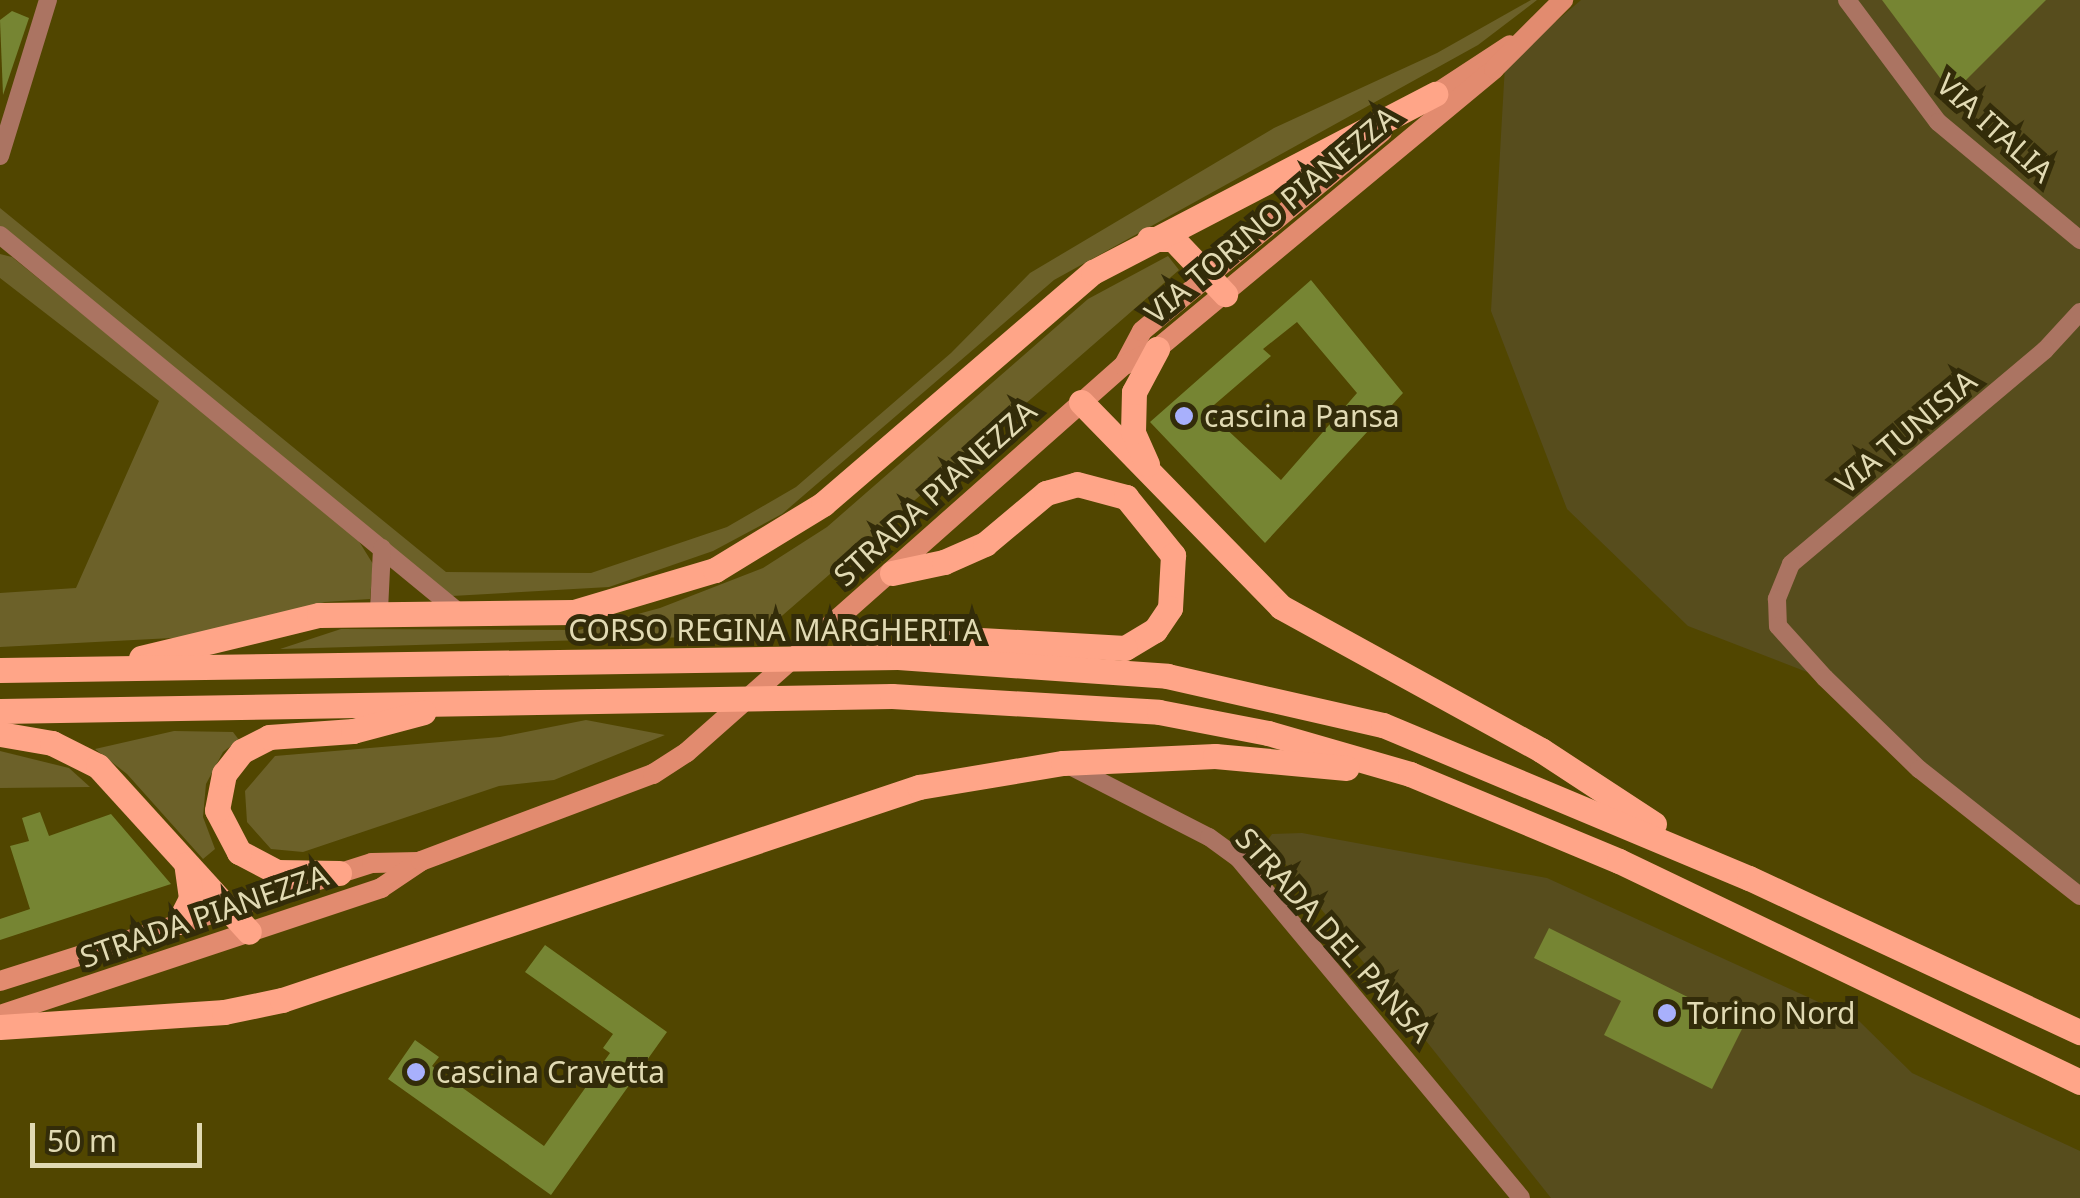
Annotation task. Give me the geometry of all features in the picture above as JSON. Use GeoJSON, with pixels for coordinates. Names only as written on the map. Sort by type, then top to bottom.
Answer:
{"type":"FeatureCollection","features":[{"type":"Feature","properties":{"kind":"main road","name":"VIA TORINO PIANEZZA"},"geometry":{"type":"LineString","coordinates":[[1124,364],[1157,349],[1216,284],[1435,94],[1512,44],[1563,0]]}},
{"type":"Feature","properties":{"kind":"main road","name":"VIA TORINO PIANEZZA"},"geometry":{"type":"LineString","coordinates":[[1124,364],[1142,331],[1216,284],[1494,69],[1512,44]]}},
{"type":"Feature","properties":{"kind":"main road"},"geometry":{"type":"LineString","coordinates":[[76,670],[319,615],[379,610],[574,612],[670,588],[754,550],[823,504],[1056,300],[1147,240],[1435,94]]}},
{"type":"Feature","properties":{"kind":"main road"},"geometry":{"type":"LineString","coordinates":[[1147,240],[1173,238],[1216,284]]}},
{"type":"Feature","properties":{"kind":"main road"},"geometry":{"type":"LineString","coordinates":[[1157,349],[1144,368],[1132,412],[1139,450],[1158,486]]}},
{"type":"Feature","properties":{"kind":"main road","name":"STRADA PIANEZZA"},"geometry":{"type":"LineString","coordinates":[[17,1016],[380,888],[420,862],[572,809],[653,774],[686,752],[892,573],[1124,364]]}},
{"type":"Feature","properties":{"kind":"main road"},"geometry":{"type":"LineString","coordinates":[[1081,402],[1158,486],[1281,607],[1541,750],[1708,860],[2080,1032]]}},
{"type":"Feature","properties":{"kind":"main road"},"geometry":{"type":"LineString","coordinates":[[892,573],[944,562],[985,544],[1046,493],[1078,484],[1126,497],[1166,541],[1175,568],[1163,620],[1124,648],[966,639],[898,658]]}},
{"type":"Feature","properties":{"kind":"main road","name":"CORSO REGINA MARGHERITA"},"geometry":{"type":"LineString","coordinates":[[0,670],[898,658],[1167,676],[1279,698],[1383,726],[1708,860]]}},
{"type":"Feature","properties":{"kind":"main road"},"geometry":{"type":"LineString","coordinates":[[0,711],[463,701],[1059,701],[1268,734],[1410,774],[1619,861],[2080,1082]]}},
{"type":"Feature","properties":{"kind":"main road"},"geometry":{"type":"LineString","coordinates":[[340,873],[277,872],[239,852],[217,810],[230,762],[268,736],[353,731],[463,701]]}},
{"type":"Feature","properties":{"kind":"main road"},"geometry":{"type":"LineString","coordinates":[[0,734],[52,743],[98,766],[249,932]]}},
{"type":"Feature","properties":{"kind":"main road"},"geometry":{"type":"LineString","coordinates":[[0,1027],[17,1016],[224,1012],[282,1000],[919,787],[1063,763],[1215,756],[1410,774]]}},
{"type":"Feature","properties":{"kind":"main road"},"geometry":{"type":"LineString","coordinates":[[179,922],[192,890],[184,859]]}},
{"type":"Feature","properties":{"kind":"main road","name":"STRADA PIANEZZA"},"geometry":{"type":"LineString","coordinates":[[0,981],[372,863],[420,862]]}},
{"type":"Feature","properties":{"kind":"main road"},"geometry":{"type":"LineString","coordinates":[[17,1016],[16,996],[26,972]]}},
{"type":"Feature","properties":{"kind":"street"},"geometry":{"type":"LineString","coordinates":[[0,156],[48,0]]}},
{"type":"Feature","properties":{"kind":"street","name":"VIA ITALIA"},"geometry":{"type":"LineString","coordinates":[[1847,0],[1938,122],[2080,240]]}},
{"type":"Feature","properties":{"kind":"street"},"geometry":{"type":"LineString","coordinates":[[0,235],[456,610]]}},
{"type":"Feature","properties":{"kind":"street","name":"VIA TUNISIA"},"geometry":{"type":"LineString","coordinates":[[2080,312],[2045,350],[1792,564],[1777,599],[1778,626],[1825,678],[1919,769],[2080,896]]}},
{"type":"Feature","properties":{"kind":"street"},"geometry":{"type":"LineString","coordinates":[[379,610],[382,548]]}},
{"type":"Feature","properties":{"kind":"street","name":"STRADA DEL PANSA"},"geometry":{"type":"LineString","coordinates":[[1063,763],[1209,836],[1238,858],[1521,1198]]}},
{"type":"Feature","properties":{"kind":"shaded area"},"geometry":{"type":"Polygon","coordinates":[[[1537,0],[1478,45],[1054,280],[782,514],[713,551],[609,587],[452,596],[0,226],[0,208],[446,572],[591,573],[727,527],[796,487],[951,353],[1030,273],[1274,128],[1437,53],[1537,0]]]}},
{"type":"Feature","properties":{"kind":"shaded area"},"geometry":{"type":"Polygon","coordinates":[[[1581,0],[2080,0],[2080,896],[1825,679],[1688,626],[1567,509],[1491,311],[1505,65],[1581,0]]]}},
{"type":"Feature","properties":{"kind":"shaded area"},"geometry":{"type":"Polygon","coordinates":[[[0,254],[12,257],[355,535],[373,564],[370,599],[325,602],[191,637],[0,647],[0,593],[76,588],[159,401],[0,278],[0,254]]]}},
{"type":"Feature","properties":{"kind":"shaded area"},"geometry":{"type":"Polygon","coordinates":[[[1168,256],[1179,270],[760,635],[280,649],[341,629],[579,630],[660,608],[763,568],[827,527],[1088,299],[1168,256]]]}},
{"type":"Feature","properties":{"kind":"shaded area"},"geometry":{"type":"Polygon","coordinates":[[[586,720],[665,735],[554,780],[499,786],[303,852],[271,849],[247,822],[245,791],[275,756],[500,737],[586,720]]]}},
{"type":"Feature","properties":{"kind":"shaded area"},"geometry":{"type":"Polygon","coordinates":[[[174,731],[233,732],[239,740],[223,752],[206,784],[203,817],[215,849],[203,859],[127,774],[95,749],[174,731]]]}},
{"type":"Feature","properties":{"kind":"shaded area"},"geometry":{"type":"Polygon","coordinates":[[[0,751],[69,768],[90,787],[0,788],[0,751]]]}},
{"type":"Feature","properties":{"kind":"shaded area"},"geometry":{"type":"Polygon","coordinates":[[[1302,833],[1547,878],[1858,1020],[1912,1073],[2080,1151],[2080,1198],[1551,1198],[1267,841],[1272,834],[1302,833]]]}},
{"type":"Feature","properties":{"kind":"building"},"geometry":{"type":"Polygon","coordinates":[[[1882,0],[2046,0],[1952,94],[1882,0]]]}},
{"type":"Feature","properties":{"kind":"building"},"geometry":{"type":"Polygon","coordinates":[[[12,11],[29,18],[3,95],[0,20],[12,11]]]}},
{"type":"Feature","properties":{"kind":"building","name":"cascina Pansa"},"geometry":{"type":"Polygon","coordinates":[[[1311,280],[1403,393],[1265,543],[1150,422],[1311,280]],[[1297,322],[1263,349],[1271,356],[1207,411],[1281,480],[1357,393],[1297,322]]]}},
{"type":"Feature","properties":{"kind":"building"},"geometry":{"type":"Polygon","coordinates":[[[40,812],[49,836],[111,814],[171,884],[0,940],[0,919],[30,909],[10,846],[29,841],[22,818],[40,812]]]}},
{"type":"Feature","properties":{"kind":"building","name":"Torino Nord"},"geometry":{"type":"Polygon","coordinates":[[[1549,928],[1744,1025],[1712,1089],[1604,1035],[1621,1001],[1534,958],[1549,928]]]}},
{"type":"Feature","properties":{"kind":"building","name":"cascina Cravetta"},"geometry":{"type":"Polygon","coordinates":[[[545,945],[667,1032],[551,1195],[388,1079],[415,1040],[439,1057],[432,1066],[544,1146],[610,1053],[603,1048],[613,1034],[525,972],[545,945]]]}},
{"type":"Feature","properties":{"kind":"place","name":"cascina Pansa"},"geometry":{"type":"Point","coordinates":[1184,416]}},
{"type":"Feature","properties":{"kind":"place","name":"Torino Nord"},"geometry":{"type":"Point","coordinates":[1667,1013]}},
{"type":"Feature","properties":{"kind":"place","name":"cascina Cravetta"},"geometry":{"type":"Point","coordinates":[416,1072]}}]}
